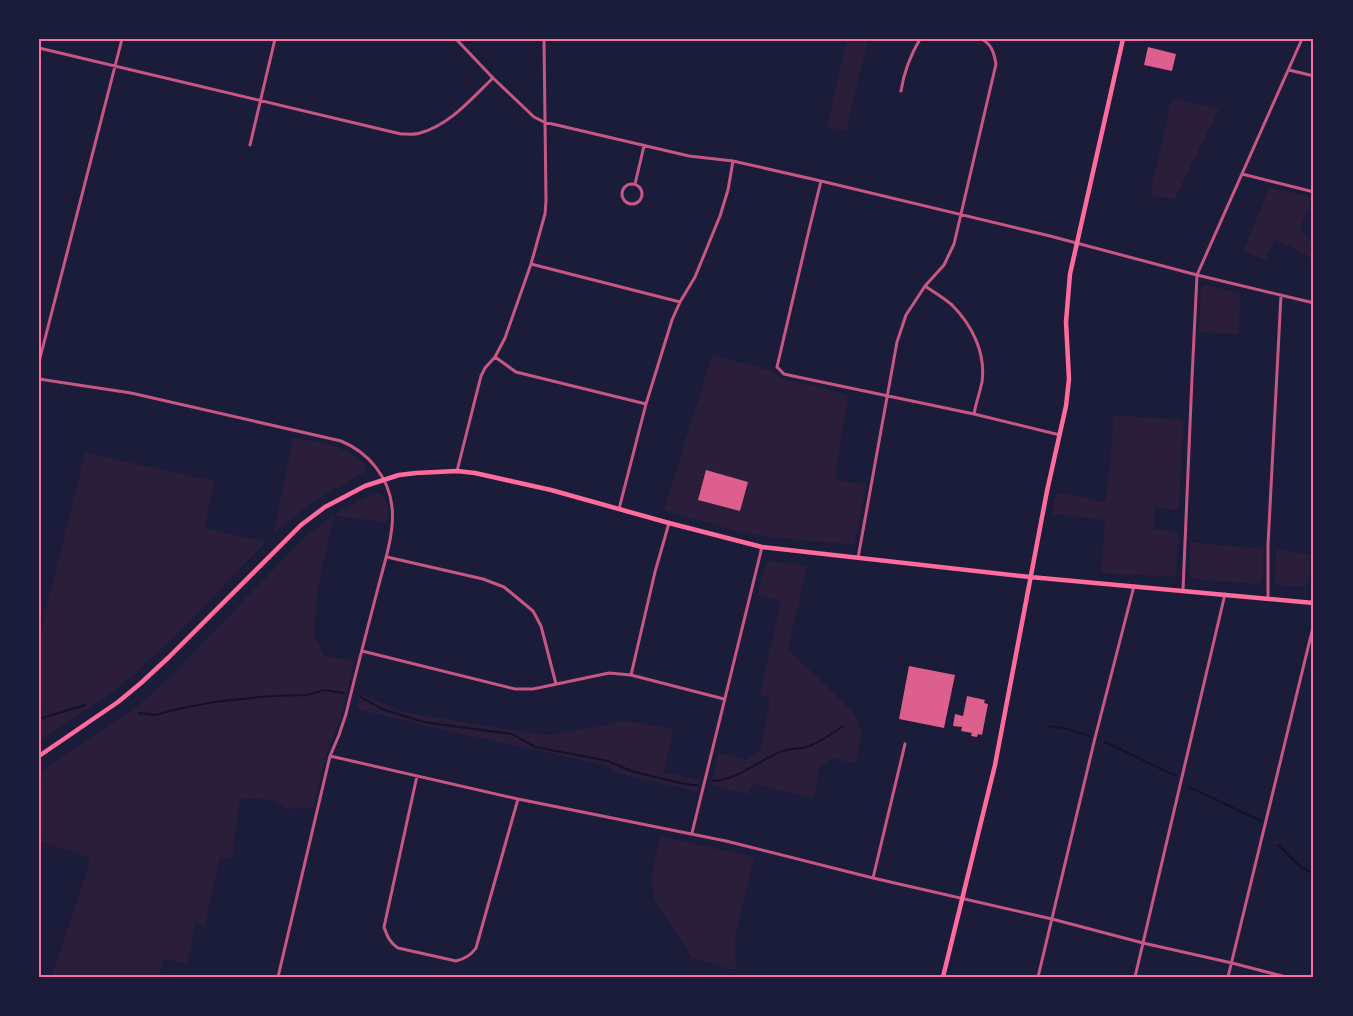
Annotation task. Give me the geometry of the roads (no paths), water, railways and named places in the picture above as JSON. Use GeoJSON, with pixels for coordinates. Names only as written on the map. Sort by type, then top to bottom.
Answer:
{"type":"FeatureCollection","features":[{"type":"Feature","properties":{"kind":"main road"},"geometry":{"type":"LineString","coordinates":[[943,977],[995,765],[1030,577],[1066,405],[1067,300],[1077,243],[1123,39]]}},
{"type":"Feature","properties":{"kind":"main road"},"geometry":{"type":"LineString","coordinates":[[39,756],[141,683],[301,525],[325,507],[364,486],[416,472],[475,473],[551,490],[762,547],[1030,577],[1314,603]]}},
{"type":"Feature","properties":{"kind":"street"},"geometry":{"type":"LineString","coordinates":[[39,362],[122,39]]}},
{"type":"Feature","properties":{"kind":"street"},"geometry":{"type":"LineString","coordinates":[[250,145],[275,39]]}},
{"type":"Feature","properties":{"kind":"street"},"geometry":{"type":"LineString","coordinates":[[456,39],[534,117],[544,122],[689,156],[733,161],[822,181],[1314,303]]}},
{"type":"Feature","properties":{"kind":"street"},"geometry":{"type":"LineString","coordinates":[[457,471],[481,376],[505,338],[531,264],[545,214],[544,39]]}},
{"type":"Feature","properties":{"kind":"street"},"geometry":{"type":"LineString","coordinates":[[901,91],[903,74],[920,39]]}},
{"type":"Feature","properties":{"kind":"street"},"geometry":{"type":"LineString","coordinates":[[858,558],[897,342],[906,315],[925,286],[944,264],[954,244],[996,64],[994,52],[988,42],[981,39]]}},
{"type":"Feature","properties":{"kind":"street"},"geometry":{"type":"LineString","coordinates":[[1184,590],[1197,275],[1302,39]]}},
{"type":"Feature","properties":{"kind":"street"},"geometry":{"type":"LineString","coordinates":[[39,48],[401,134],[420,133],[437,126],[454,115],[493,78]]}},
{"type":"Feature","properties":{"kind":"street"},"geometry":{"type":"LineString","coordinates":[[1289,70],[1314,76]]}},
{"type":"Feature","properties":{"kind":"street"},"geometry":{"type":"LineString","coordinates":[[635,184],[644,146]]}},
{"type":"Feature","properties":{"kind":"street"},"geometry":{"type":"LineString","coordinates":[[619,509],[646,404],[672,320],[694,277],[720,216],[728,190],[733,161]]}},
{"type":"Feature","properties":{"kind":"street"},"geometry":{"type":"LineString","coordinates":[[1242,174],[1314,192]]}},
{"type":"Feature","properties":{"kind":"street"},"geometry":{"type":"LineString","coordinates":[[822,181],[777,368],[784,374],[974,414],[1060,435]]}},
{"type":"Feature","properties":{"kind":"street"},"geometry":{"type":"LineString","coordinates":[[635,184],[641,189],[641,197],[637,202],[629,203],[623,199],[622,191],[627,185],[635,184]]}},
{"type":"Feature","properties":{"kind":"street"},"geometry":{"type":"LineString","coordinates":[[531,264],[680,302]]}},
{"type":"Feature","properties":{"kind":"street"},"geometry":{"type":"LineString","coordinates":[[925,286],[951,304],[969,325],[979,347],[982,380],[974,414]]}},
{"type":"Feature","properties":{"kind":"street"},"geometry":{"type":"LineString","coordinates":[[1268,598],[1268,545],[1281,295]]}},
{"type":"Feature","properties":{"kind":"street"},"geometry":{"type":"LineString","coordinates":[[495,357],[516,372],[646,404]]}},
{"type":"Feature","properties":{"kind":"street"},"geometry":{"type":"LineString","coordinates":[[39,379],[131,393],[341,441],[367,456],[375,465],[390,493],[393,516],[386,556],[346,714],[330,756],[278,977]]}},
{"type":"Feature","properties":{"kind":"street"},"geometry":{"type":"LineString","coordinates":[[631,675],[669,523]]}},
{"type":"Feature","properties":{"kind":"street"},"geometry":{"type":"LineString","coordinates":[[692,833],[762,547]]}},
{"type":"Feature","properties":{"kind":"street"},"geometry":{"type":"LineString","coordinates":[[386,556],[483,579],[504,587],[533,611],[541,626],[556,684]]}},
{"type":"Feature","properties":{"kind":"street"},"geometry":{"type":"LineString","coordinates":[[1038,977],[1134,586]]}},
{"type":"Feature","properties":{"kind":"street"},"geometry":{"type":"LineString","coordinates":[[1135,977],[1225,594]]}},
{"type":"Feature","properties":{"kind":"street"},"geometry":{"type":"LineString","coordinates":[[1228,977],[1314,623]]}},
{"type":"Feature","properties":{"kind":"street"},"geometry":{"type":"LineString","coordinates":[[362,651],[515,689],[533,689],[609,673],[631,675],[724,699]]}},
{"type":"Feature","properties":{"kind":"street"},"geometry":{"type":"LineString","coordinates":[[873,878],[905,744]]}},
{"type":"Feature","properties":{"kind":"street"},"geometry":{"type":"LineString","coordinates":[[330,756],[518,799],[692,833],[1286,977]]}},
{"type":"Feature","properties":{"kind":"street"},"geometry":{"type":"LineString","coordinates":[[417,776],[384,927],[387,937],[398,948],[456,961],[473,953],[518,799]]}},
{"type":"Feature","properties":{"kind":"waterway"},"geometry":{"type":"LineString","coordinates":[[138,713],[156,715],[214,702],[307,695],[324,690],[344,693]]}},
{"type":"Feature","properties":{"kind":"waterway"},"geometry":{"type":"LineString","coordinates":[[361,697],[382,709],[423,722],[512,734],[535,747],[608,761],[631,771],[698,785]]}},
{"type":"Feature","properties":{"kind":"waterway"},"geometry":{"type":"LineString","coordinates":[[39,719],[85,705]]}},
{"type":"Feature","properties":{"kind":"waterway"},"geometry":{"type":"LineString","coordinates":[[713,781],[731,777],[783,751],[811,745],[843,726]]}},
{"type":"Feature","properties":{"kind":"waterway"},"geometry":{"type":"LineString","coordinates":[[1048,726],[1090,736]]}},
{"type":"Feature","properties":{"kind":"waterway"},"geometry":{"type":"LineString","coordinates":[[1105,742],[1176,776]]}},
{"type":"Feature","properties":{"kind":"waterway"},"geometry":{"type":"LineString","coordinates":[[1189,787],[1261,821]]}},
{"type":"Feature","properties":{"kind":"waterway"},"geometry":{"type":"LineString","coordinates":[[1278,845],[1299,865],[1314,873]]}}]}
